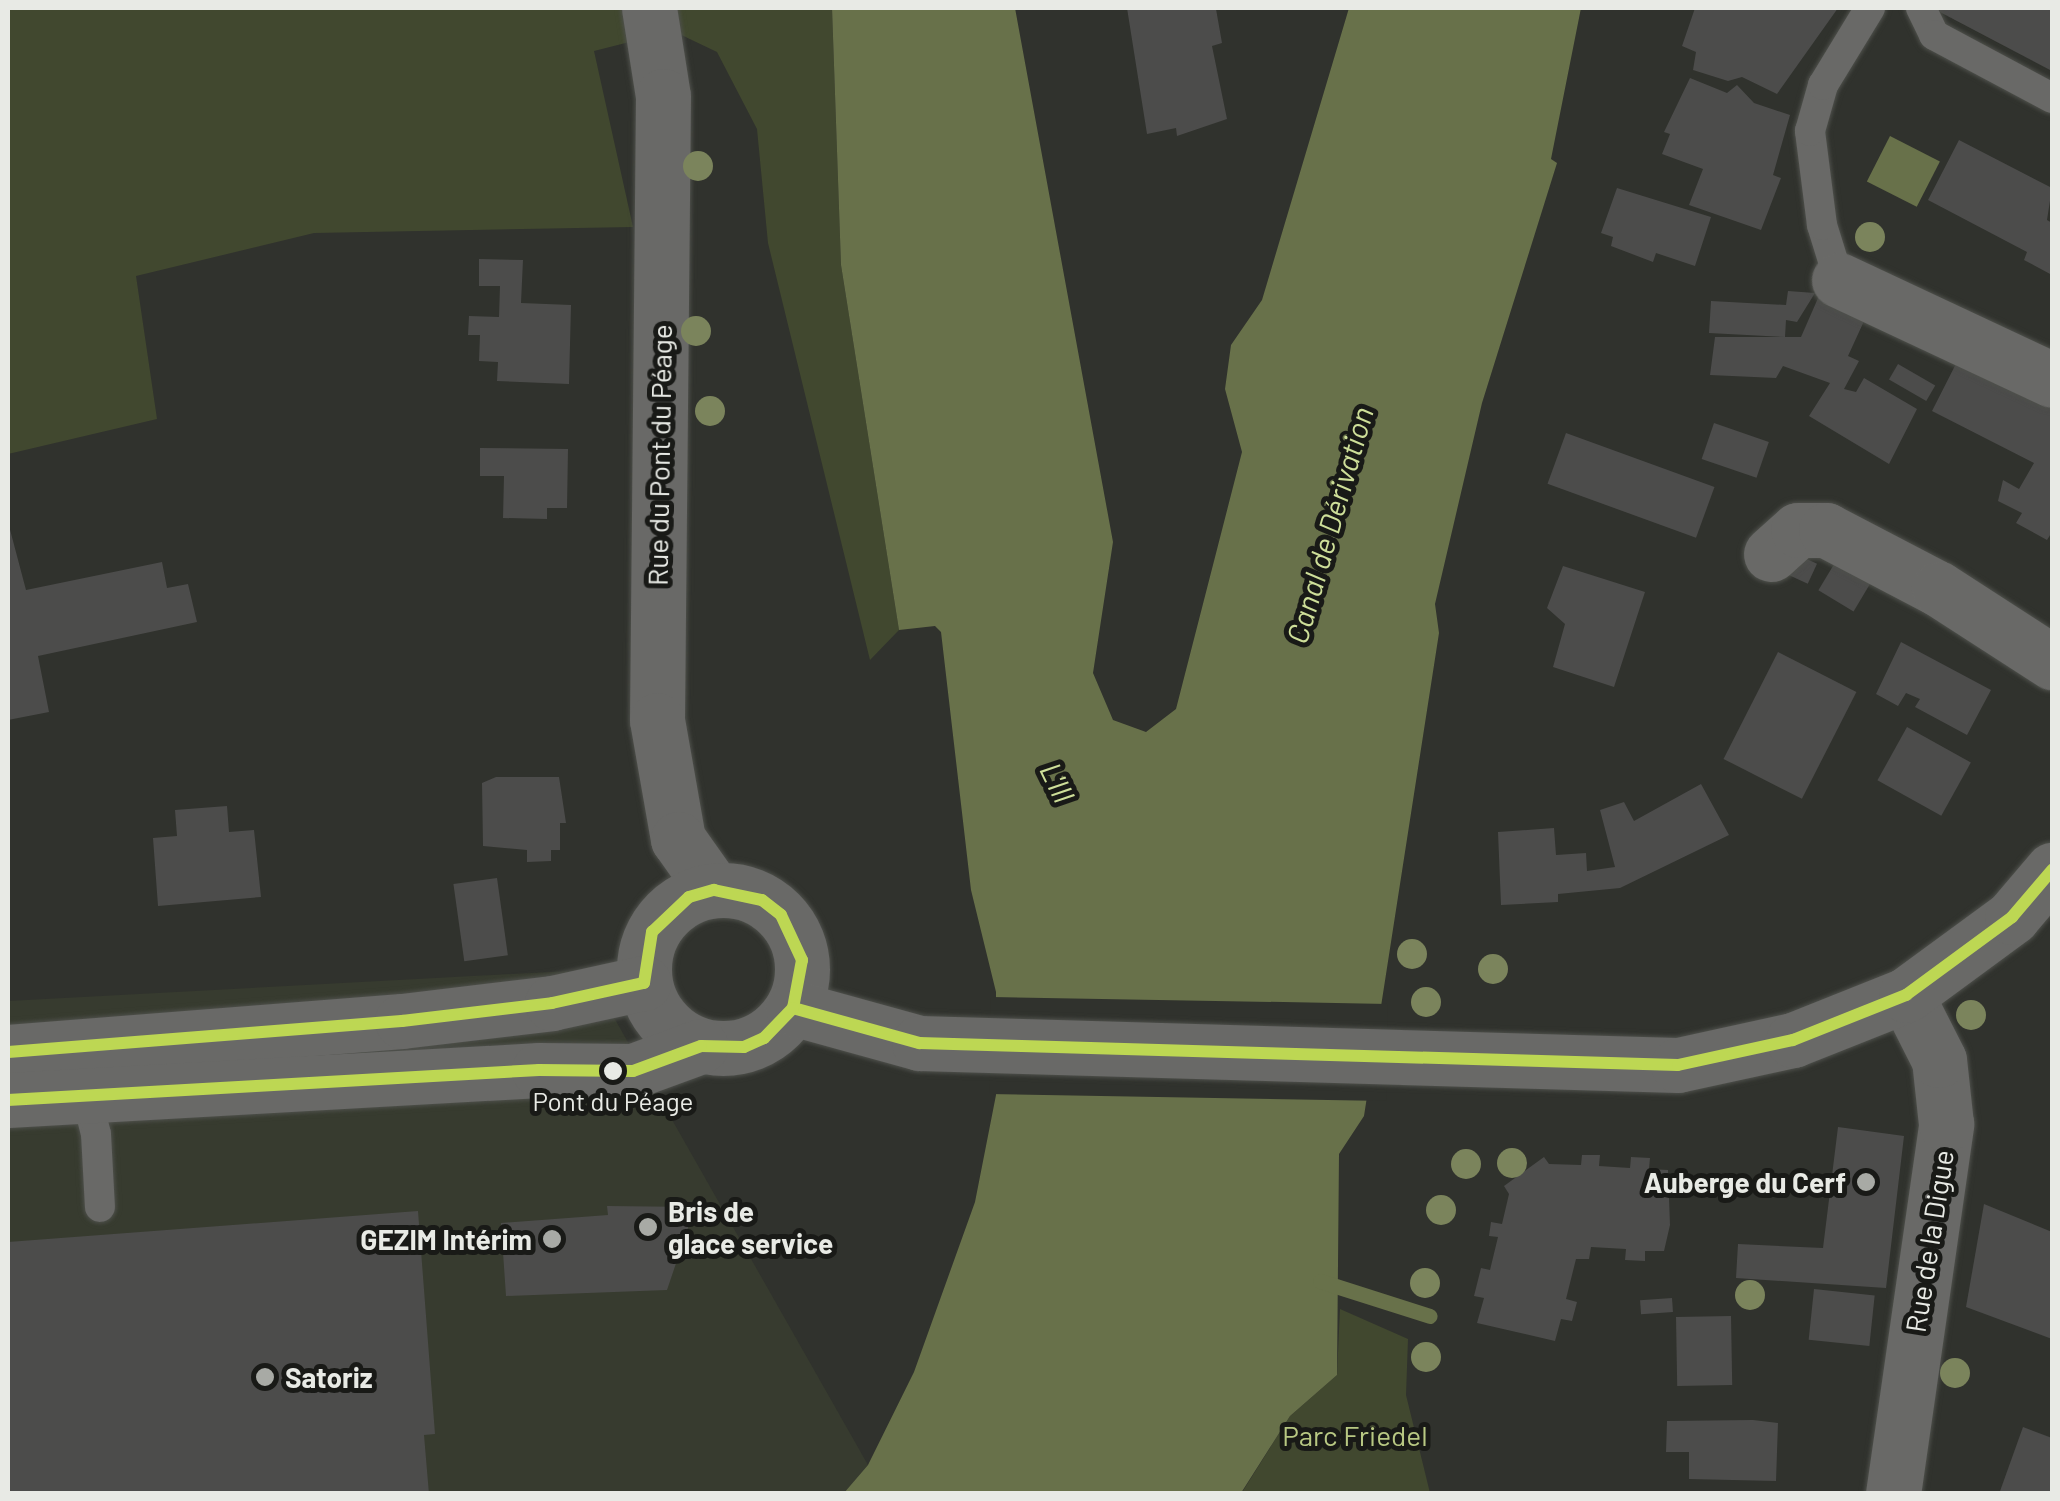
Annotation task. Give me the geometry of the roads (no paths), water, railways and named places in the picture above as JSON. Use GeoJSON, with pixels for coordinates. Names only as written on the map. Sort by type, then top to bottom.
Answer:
{"type":"FeatureCollection","features":[{"type":"Feature","properties":{"kind":"main road","name":"Rue du Pont du Péage"},"geometry":{"type":"LineString","coordinates":[[649,8],[662,96],[656,720],[678,839],[714,890]]}},
{"type":"Feature","properties":{"kind":"main road"},"geometry":{"type":"LineString","coordinates":[[1839,280],[2052,380]]}},
{"type":"Feature","properties":{"kind":"main road"},"geometry":{"type":"LineString","coordinates":[[1771,554],[1798,530],[1826,530],[1939,589],[2052,662]]}},
{"type":"Feature","properties":{"kind":"main road"},"geometry":{"type":"LineString","coordinates":[[793,1008],[919,1042],[1429,1061],[1678,1065],[1793,1040],[1906,995],[1982,942],[2052,870]]}},
{"type":"Feature","properties":{"kind":"main road"},"geometry":{"type":"LineString","coordinates":[[8,1052],[82,1071],[633,1071],[701,1046],[744,1046],[772,1032],[793,1008],[802,960],[782,915],[750,896],[714,890],[689,897],[652,932],[644,983],[664,1023],[701,1046]]}},
{"type":"Feature","properties":{"kind":"main road"},"geometry":{"type":"LineString","coordinates":[[8,1100],[82,1071],[402,1021],[552,1003],[644,983]]}},
{"type":"Feature","properties":{"kind":"main road","name":"Rue de la Digue"},"geometry":{"type":"LineString","coordinates":[[1894,1494],[1946,1124],[1939,1060],[1906,995]]}},
{"type":"Feature","properties":{"kind":"lane"},"geometry":{"type":"LineString","coordinates":[[1839,280],[1822,225],[1810,130],[1823,85],[1870,8]]}},
{"type":"Feature","properties":{"kind":"lane"},"geometry":{"type":"LineString","coordinates":[[1921,8],[1934,35],[2052,98]]}},
{"type":"Feature","properties":{"kind":"lane"},"geometry":{"type":"LineString","coordinates":[[82,1071],[96,1134],[100,1207]]}},
{"type":"Feature","properties":{"kind":"water"},"geometry":{"type":"Polygon","coordinates":[[[832,8],[1015,8],[1113,542],[1093,673],[1113,720],[1146,732],[1176,709],[1242,452],[1225,389],[1231,345],[1262,300],[1349,8],[1581,8],[1551,159],[1557,163],[1482,403],[1435,604],[1439,633],[1364,1116],[1339,1154],[1337,1375],[1290,1416],[1241,1493],[844,1493],[868,1465],[914,1372],[975,1202],[996,1095],[996,992],[971,890],[941,632],[935,626],[899,630],[841,265],[832,8]]]}},
{"type":"Feature","properties":{"kind":"water"},"geometry":{"type":"Polygon","coordinates":[[[1890,136],[1940,161],[1917,207],[1867,181],[1890,136]]]}},
{"type":"Feature","properties":{"kind":"waterway"},"geometry":{"type":"LineString","coordinates":[[1320,1281],[1430,1316]]}},
{"type":"Feature","properties":{"kind":"place","name":"Pont du Péage"},"geometry":{"type":"Point","coordinates":[613,1071]}},
{"type":"Feature","properties":{"kind":"place","name":"Auberge du Cerf"},"geometry":{"type":"Point","coordinates":[1866,1182]}},
{"type":"Feature","properties":{"kind":"place","name":"Bris de glace service"},"geometry":{"type":"Point","coordinates":[648,1227]}},
{"type":"Feature","properties":{"kind":"place","name":"GEZIM Intérim"},"geometry":{"type":"Point","coordinates":[552,1239]}},
{"type":"Feature","properties":{"kind":"place","name":"Satoriz"},"geometry":{"type":"Point","coordinates":[265,1377]}},
{"type":"Feature","properties":{"kind":"water label","name":"Canal de Dérivation"},"geometry":{"type":"Point","coordinates":[1329,525]}},
{"type":"Feature","properties":{"kind":"water label","name":"L'Ill"},"geometry":{"type":"Point","coordinates":[1058,782]}},
{"type":"Feature","properties":{"kind":"park label","name":"Parc Friedel"},"geometry":{"type":"Point","coordinates":[1355,1435]}}]}
